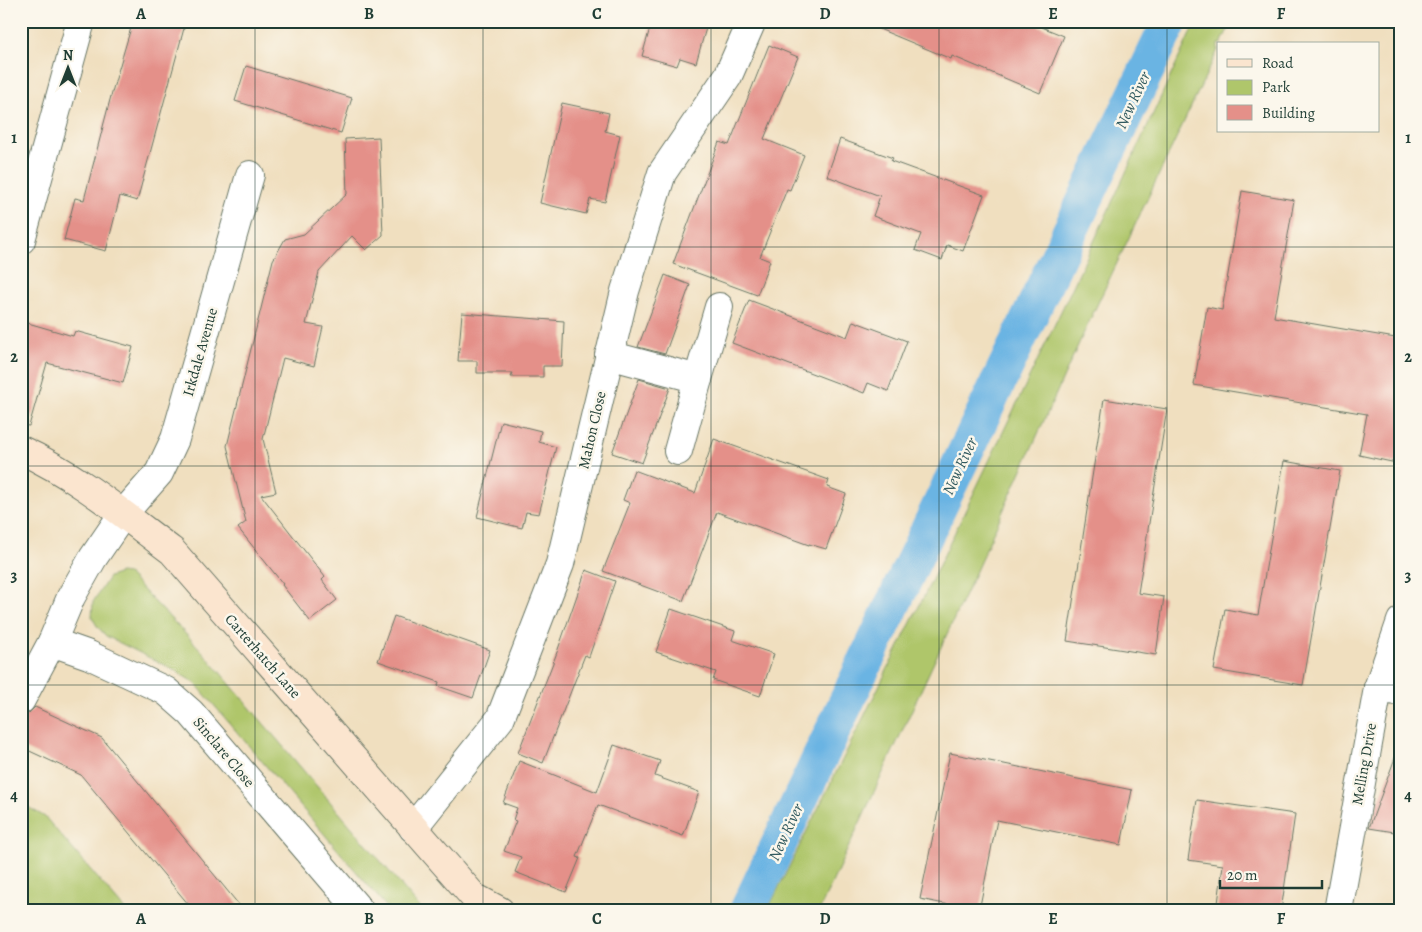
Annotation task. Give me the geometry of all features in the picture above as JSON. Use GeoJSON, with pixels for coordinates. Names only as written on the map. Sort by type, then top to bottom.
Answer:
{"type":"FeatureCollection","features":[{"type":"Feature","properties":{"kind":"street"},"geometry":{"type":"LineString","coordinates":[[21,240],[81,21]]}},
{"type":"Feature","properties":{"kind":"street","name":"Mahon Close"},"geometry":{"type":"LineString","coordinates":[[413,828],[500,719],[560,564],[588,453],[625,291],[662,173],[728,76],[752,21]]}},
{"type":"Feature","properties":{"kind":"street","name":"Irkdale Avenue"},"geometry":{"type":"LineString","coordinates":[[123,514],[159,473],[175,439],[250,175]]}},
{"type":"Feature","properties":{"kind":"street"},"geometry":{"type":"LineString","coordinates":[[678,451],[719,307]]}},
{"type":"Feature","properties":{"kind":"street"},"geometry":{"type":"LineString","coordinates":[[609,355],[698,379]]}},
{"type":"Feature","properties":{"kind":"street","name":"Carterhatch Lane"},"geometry":{"type":"LineString","coordinates":[[21,450],[46,462],[123,514],[172,551],[477,904],[500,911]]}},
{"type":"Feature","properties":{"kind":"street"},"geometry":{"type":"LineString","coordinates":[[21,700],[93,558],[123,514]]}},
{"type":"Feature","properties":{"kind":"street","name":"Melling Drive"},"geometry":{"type":"LineString","coordinates":[[1338,911],[1389,690],[1401,621]]}},
{"type":"Feature","properties":{"kind":"street","name":"Sinclare Close"},"geometry":{"type":"LineString","coordinates":[[52,642],[89,655],[166,691],[191,713],[360,911]]}},
{"type":"Feature","properties":{"kind":"green space"},"geometry":{"type":"Polygon","coordinates":[[[1196,21],[1232,21],[1222,42],[1217,42],[1217,52],[1080,341],[819,911],[767,911],[931,582],[1077,278],[1196,21]]]}},
{"type":"Feature","properties":{"kind":"green space"},"geometry":{"type":"Polygon","coordinates":[[[120,573],[128,574],[201,650],[423,911],[390,911],[195,683],[172,669],[106,636],[97,626],[92,617],[93,602],[109,577],[120,573]]]}},
{"type":"Feature","properties":{"kind":"green space"},"geometry":{"type":"Polygon","coordinates":[[[21,803],[45,817],[126,911],[21,911],[21,803]]]}},
{"type":"Feature","properties":{"kind":"building"},"geometry":{"type":"Polygon","coordinates":[[[133,21],[186,21],[137,201],[120,196],[106,251],[64,240],[75,198],[84,200],[112,92],[133,21]]]}},
{"type":"Feature","properties":{"kind":"building"},"geometry":{"type":"Polygon","coordinates":[[[652,21],[708,21],[696,63],[680,58],[677,66],[642,56],[652,21]]]}},
{"type":"Feature","properties":{"kind":"building"},"geometry":{"type":"Polygon","coordinates":[[[860,21],[1027,21],[1064,36],[1040,93],[952,56],[951,59],[860,21]]]}},
{"type":"Feature","properties":{"kind":"building"},"geometry":{"type":"Polygon","coordinates":[[[769,45],[798,57],[764,139],[804,155],[790,190],[787,189],[760,257],[770,261],[757,295],[673,264],[719,142],[729,145],[769,45]]]}},
{"type":"Feature","properties":{"kind":"building"},"geometry":{"type":"Polygon","coordinates":[[[246,66],[352,98],[341,133],[235,101],[246,66]]]}},
{"type":"Feature","properties":{"kind":"building"},"geometry":{"type":"Polygon","coordinates":[[[562,103],[609,113],[605,131],[620,135],[605,202],[590,199],[586,214],[540,203],[562,103]]]}},
{"type":"Feature","properties":{"kind":"building"},"geometry":{"type":"Polygon","coordinates":[[[379,137],[383,235],[366,250],[352,236],[319,272],[306,324],[323,327],[314,366],[283,358],[263,439],[276,492],[261,495],[325,577],[322,580],[337,600],[310,621],[238,528],[246,522],[227,446],[273,260],[285,239],[304,234],[347,194],[345,139],[379,137]]]}},
{"type":"Feature","properties":{"kind":"building"},"geometry":{"type":"Polygon","coordinates":[[[840,139],[893,158],[891,161],[984,195],[963,251],[947,245],[942,260],[915,250],[921,234],[873,216],[880,196],[827,176],[840,139]]]}},
{"type":"Feature","properties":{"kind":"building"},"geometry":{"type":"Polygon","coordinates":[[[1242,191],[1294,200],[1274,317],[1401,339],[1401,464],[1359,455],[1367,414],[1194,385],[1207,307],[1222,310],[1242,191]]]}},
{"type":"Feature","properties":{"kind":"building"},"geometry":{"type":"Polygon","coordinates":[[[665,275],[690,285],[665,354],[638,347],[665,275]]]}},
{"type":"Feature","properties":{"kind":"building"},"geometry":{"type":"Polygon","coordinates":[[[749,300],[847,337],[853,321],[907,341],[888,391],[868,383],[864,393],[732,343],[749,300]]]}},
{"type":"Feature","properties":{"kind":"building"},"geometry":{"type":"Polygon","coordinates":[[[462,313],[564,321],[562,366],[543,366],[543,377],[511,377],[513,373],[477,373],[477,361],[458,361],[462,313]]]}},
{"type":"Feature","properties":{"kind":"building"},"geometry":{"type":"Polygon","coordinates":[[[21,321],[73,336],[75,331],[133,347],[123,383],[47,363],[29,426],[21,425],[21,321]]]}},
{"type":"Feature","properties":{"kind":"building"},"geometry":{"type":"Polygon","coordinates":[[[639,379],[670,388],[642,463],[612,453],[639,379]]]}},
{"type":"Feature","properties":{"kind":"building"},"geometry":{"type":"Polygon","coordinates":[[[1104,399],[1167,409],[1138,593],[1164,597],[1156,655],[1067,641],[1104,399]]]}},
{"type":"Feature","properties":{"kind":"building"},"geometry":{"type":"Polygon","coordinates":[[[501,421],[541,431],[539,442],[556,447],[539,514],[526,512],[522,528],[477,517],[501,421]]]}},
{"type":"Feature","properties":{"kind":"building"},"geometry":{"type":"Polygon","coordinates":[[[714,439],[829,480],[827,487],[846,494],[826,549],[809,545],[717,512],[683,601],[603,571],[630,503],[623,500],[634,470],[695,493],[714,439]]]}},
{"type":"Feature","properties":{"kind":"building"},"geometry":{"type":"Polygon","coordinates":[[[1284,461],[1340,471],[1303,685],[1214,670],[1225,609],[1258,615],[1284,461]]]}},
{"type":"Feature","properties":{"kind":"building"},"geometry":{"type":"Polygon","coordinates":[[[586,570],[615,581],[589,657],[585,655],[543,763],[518,753],[586,570]]]}},
{"type":"Feature","properties":{"kind":"building"},"geometry":{"type":"Polygon","coordinates":[[[671,609],[735,631],[732,640],[774,654],[760,696],[713,680],[716,672],[656,652],[671,609]]]}},
{"type":"Feature","properties":{"kind":"building"},"geometry":{"type":"Polygon","coordinates":[[[394,616],[490,650],[473,698],[438,686],[439,682],[378,661],[394,616]]]}},
{"type":"Feature","properties":{"kind":"building"},"geometry":{"type":"Polygon","coordinates":[[[35,707],[102,738],[244,911],[194,911],[81,775],[21,747],[21,716],[29,713],[35,707]]]}},
{"type":"Feature","properties":{"kind":"building"},"geometry":{"type":"Polygon","coordinates":[[[614,745],[660,761],[655,776],[699,792],[683,836],[598,805],[577,857],[580,858],[566,892],[515,872],[521,857],[504,851],[516,821],[513,820],[517,808],[503,803],[519,761],[597,792],[614,745]]]}},
{"type":"Feature","properties":{"kind":"building"},"geometry":{"type":"Polygon","coordinates":[[[1398,750],[1401,751],[1401,833],[1369,828],[1398,750]]]}},
{"type":"Feature","properties":{"kind":"building"},"geometry":{"type":"Polygon","coordinates":[[[950,753],[1132,790],[1121,845],[997,820],[979,911],[920,899],[950,753]]]}},
{"type":"Feature","properties":{"kind":"building"},"geometry":{"type":"Polygon","coordinates":[[[1197,800],[1295,814],[1281,911],[1217,911],[1223,865],[1188,860],[1197,800]]]}},
{"type":"Feature","properties":{"kind":"waterway","name":"New River"},"geometry":{"type":"LineString","coordinates":[[747,911],[1170,21]]}}]}
